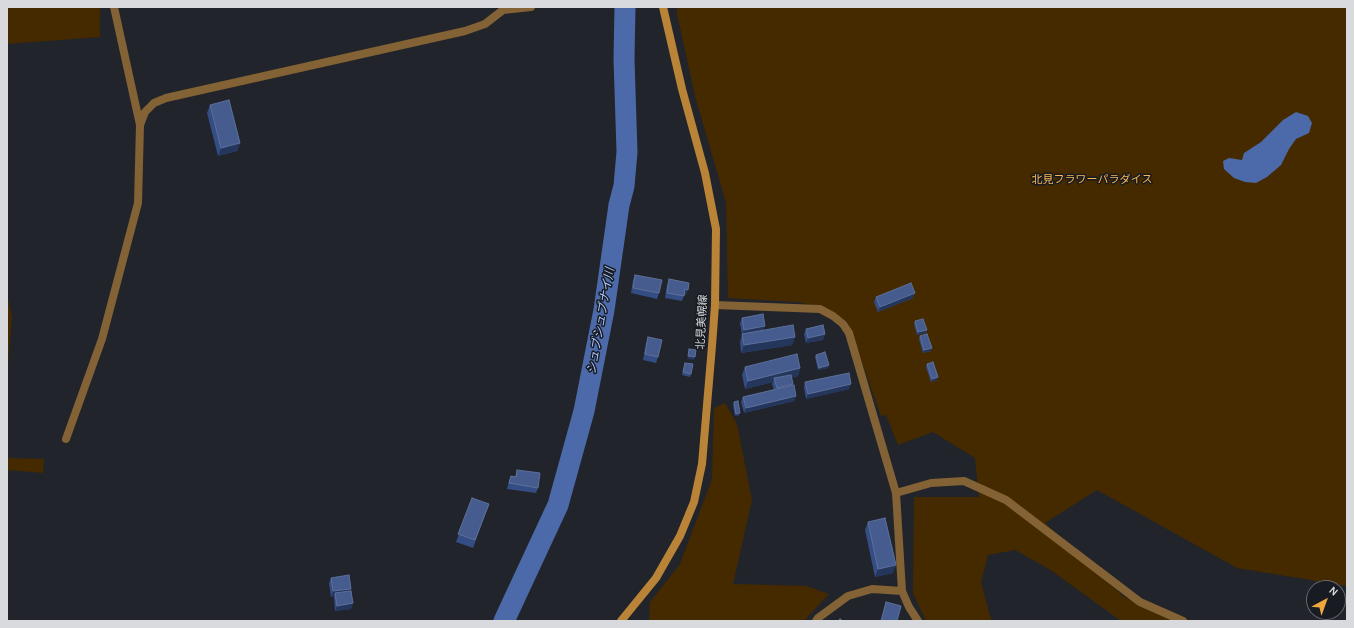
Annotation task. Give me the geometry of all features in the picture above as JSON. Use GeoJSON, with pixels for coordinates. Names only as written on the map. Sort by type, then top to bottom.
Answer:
{"type":"FeatureCollection","features":[{"type":"Feature","properties":{"kind":"main road","name":"北見美幌線"},"geometry":{"type":"LineString","coordinates":[[621,621],[656,578],[680,536],[694,502],[702,464],[715,305],[716,229],[705,173],[682,89],[663,7]]}},
{"type":"Feature","properties":{"kind":"street"},"geometry":{"type":"LineString","coordinates":[[66,439],[102,339],[138,202],[140,125],[114,7]]}},
{"type":"Feature","properties":{"kind":"street"},"geometry":{"type":"LineString","coordinates":[[140,125],[146,112],[154,103],[166,98],[465,31],[485,24],[503,10],[531,7]]}},
{"type":"Feature","properties":{"kind":"street"},"geometry":{"type":"LineString","coordinates":[[715,305],[820,309],[833,316],[843,324],[849,333],[896,493],[902,590],[909,607],[918,621]]}},
{"type":"Feature","properties":{"kind":"street"},"geometry":{"type":"LineString","coordinates":[[896,493],[931,482],[964,482],[1006,500],[1140,602],[1183,621]]}},
{"type":"Feature","properties":{"kind":"street"},"geometry":{"type":"LineString","coordinates":[[816,621],[848,596],[872,589],[902,590]]}},
{"type":"Feature","properties":{"kind":"green space"},"geometry":{"type":"Polygon","coordinates":[[[7,7],[100,7],[100,37],[7,44],[7,7]]]}},
{"type":"Feature","properties":{"kind":"green space","name":"北見フラワーパラダイス"},"geometry":{"type":"Polygon","coordinates":[[[677,7],[1347,7],[1347,586],[1346,580],[1310,580],[1237,568],[1097,490],[1045,523],[1123,596],[1176,621],[1121,621],[1049,569],[1015,550],[988,555],[981,582],[992,621],[926,621],[913,593],[914,497],[979,497],[975,458],[933,432],[898,445],[886,415],[881,416],[848,323],[824,307],[796,302],[728,298],[726,203],[695,96],[677,14],[677,7]]]}},
{"type":"Feature","properties":{"kind":"green space"},"geometry":{"type":"Polygon","coordinates":[[[7,294],[12,317],[7,376],[7,294]]]}},
{"type":"Feature","properties":{"kind":"green space"},"geometry":{"type":"Polygon","coordinates":[[[725,403],[737,424],[752,500],[733,584],[806,586],[829,594],[804,621],[649,621],[650,602],[680,564],[712,479],[714,408],[725,403]]]}},
{"type":"Feature","properties":{"kind":"green space"},"geometry":{"type":"Polygon","coordinates":[[[7,458],[44,459],[43,473],[7,470],[7,458]]]}},
{"type":"Feature","properties":{"kind":"water"},"geometry":{"type":"Polygon","coordinates":[[[1296,112],[1308,116],[1312,123],[1309,133],[1296,139],[1281,165],[1267,177],[1256,183],[1245,182],[1234,178],[1224,169],[1223,161],[1229,158],[1242,160],[1244,153],[1261,142],[1283,120],[1296,112]]]}},
{"type":"Feature","properties":{"kind":"building"},"geometry":{"type":"Polygon","coordinates":[[[229,100],[240,143],[221,148],[210,105],[229,100]]]}},
{"type":"Feature","properties":{"kind":"building"},"geometry":{"type":"Polygon","coordinates":[[[635,275],[662,280],[659,293],[633,288],[635,275]]]}},
{"type":"Feature","properties":{"kind":"building"},"geometry":{"type":"Polygon","coordinates":[[[669,279],[689,283],[688,290],[685,289],[684,296],[667,293],[669,279]]]}},
{"type":"Feature","properties":{"kind":"building"},"geometry":{"type":"Polygon","coordinates":[[[911,283],[915,293],[880,307],[876,297],[911,283]]]}},
{"type":"Feature","properties":{"kind":"building"},"geometry":{"type":"Polygon","coordinates":[[[763,314],[765,326],[744,330],[742,318],[763,314]]]}},
{"type":"Feature","properties":{"kind":"building"},"geometry":{"type":"Polygon","coordinates":[[[923,319],[927,330],[918,332],[915,321],[923,319]]]}},
{"type":"Feature","properties":{"kind":"building"},"geometry":{"type":"Polygon","coordinates":[[[793,325],[795,337],[744,345],[742,334],[793,325]]]}},
{"type":"Feature","properties":{"kind":"building"},"geometry":{"type":"Polygon","coordinates":[[[823,325],[825,334],[808,338],[806,329],[823,325]]]}},
{"type":"Feature","properties":{"kind":"building"},"geometry":{"type":"Polygon","coordinates":[[[927,334],[932,348],[924,350],[920,336],[927,334]]]}},
{"type":"Feature","properties":{"kind":"building"},"geometry":{"type":"Polygon","coordinates":[[[648,337],[662,340],[658,357],[645,354],[648,337]]]}},
{"type":"Feature","properties":{"kind":"building"},"geometry":{"type":"Polygon","coordinates":[[[689,349],[696,350],[695,357],[688,356],[689,349]]]}},
{"type":"Feature","properties":{"kind":"building"},"geometry":{"type":"Polygon","coordinates":[[[825,352],[829,365],[819,368],[816,355],[825,352]]]}},
{"type":"Feature","properties":{"kind":"building"},"geometry":{"type":"Polygon","coordinates":[[[797,354],[800,368],[748,381],[745,367],[797,354]]]}},
{"type":"Feature","properties":{"kind":"building"},"geometry":{"type":"Polygon","coordinates":[[[933,362],[938,377],[932,379],[927,364],[933,362]]]}},
{"type":"Feature","properties":{"kind":"building"},"geometry":{"type":"Polygon","coordinates":[[[685,363],[693,364],[691,374],[683,372],[685,363]]]}},
{"type":"Feature","properties":{"kind":"building"},"geometry":{"type":"Polygon","coordinates":[[[849,373],[851,384],[808,394],[805,382],[849,373]]]}},
{"type":"Feature","properties":{"kind":"building"},"geometry":{"type":"Polygon","coordinates":[[[791,375],[793,384],[777,388],[774,378],[791,375]]]}},
{"type":"Feature","properties":{"kind":"building"},"geometry":{"type":"Polygon","coordinates":[[[794,385],[796,396],[746,408],[743,397],[794,385]]]}},
{"type":"Feature","properties":{"kind":"building"},"geometry":{"type":"Polygon","coordinates":[[[738,401],[740,413],[736,414],[734,402],[738,401]]]}},
{"type":"Feature","properties":{"kind":"building"},"geometry":{"type":"Polygon","coordinates":[[[517,470],[540,473],[538,488],[509,483],[511,476],[516,477],[517,470]]]}},
{"type":"Feature","properties":{"kind":"building"},"geometry":{"type":"Polygon","coordinates":[[[472,498],[489,504],[475,540],[458,534],[472,498]]]}},
{"type":"Feature","properties":{"kind":"building"},"geometry":{"type":"Polygon","coordinates":[[[885,518],[896,565],[878,569],[868,522],[885,518]]]}},
{"type":"Feature","properties":{"kind":"building"},"geometry":{"type":"Polygon","coordinates":[[[349,575],[351,589],[333,591],[331,578],[349,575]]]}},
{"type":"Feature","properties":{"kind":"building"},"geometry":{"type":"Polygon","coordinates":[[[351,591],[353,603],[337,606],[335,593],[351,591]]]}},
{"type":"Feature","properties":{"kind":"building"},"geometry":{"type":"Polygon","coordinates":[[[886,602],[901,606],[897,621],[881,621],[886,602]]]}},
{"type":"Feature","properties":{"kind":"waterway","name":"シュブシュブナイ川"},"geometry":{"type":"LineString","coordinates":[[504,621],[558,505],[584,411],[604,310],[619,205],[624,186],[627,152],[624,59],[625,7]]}}]}
